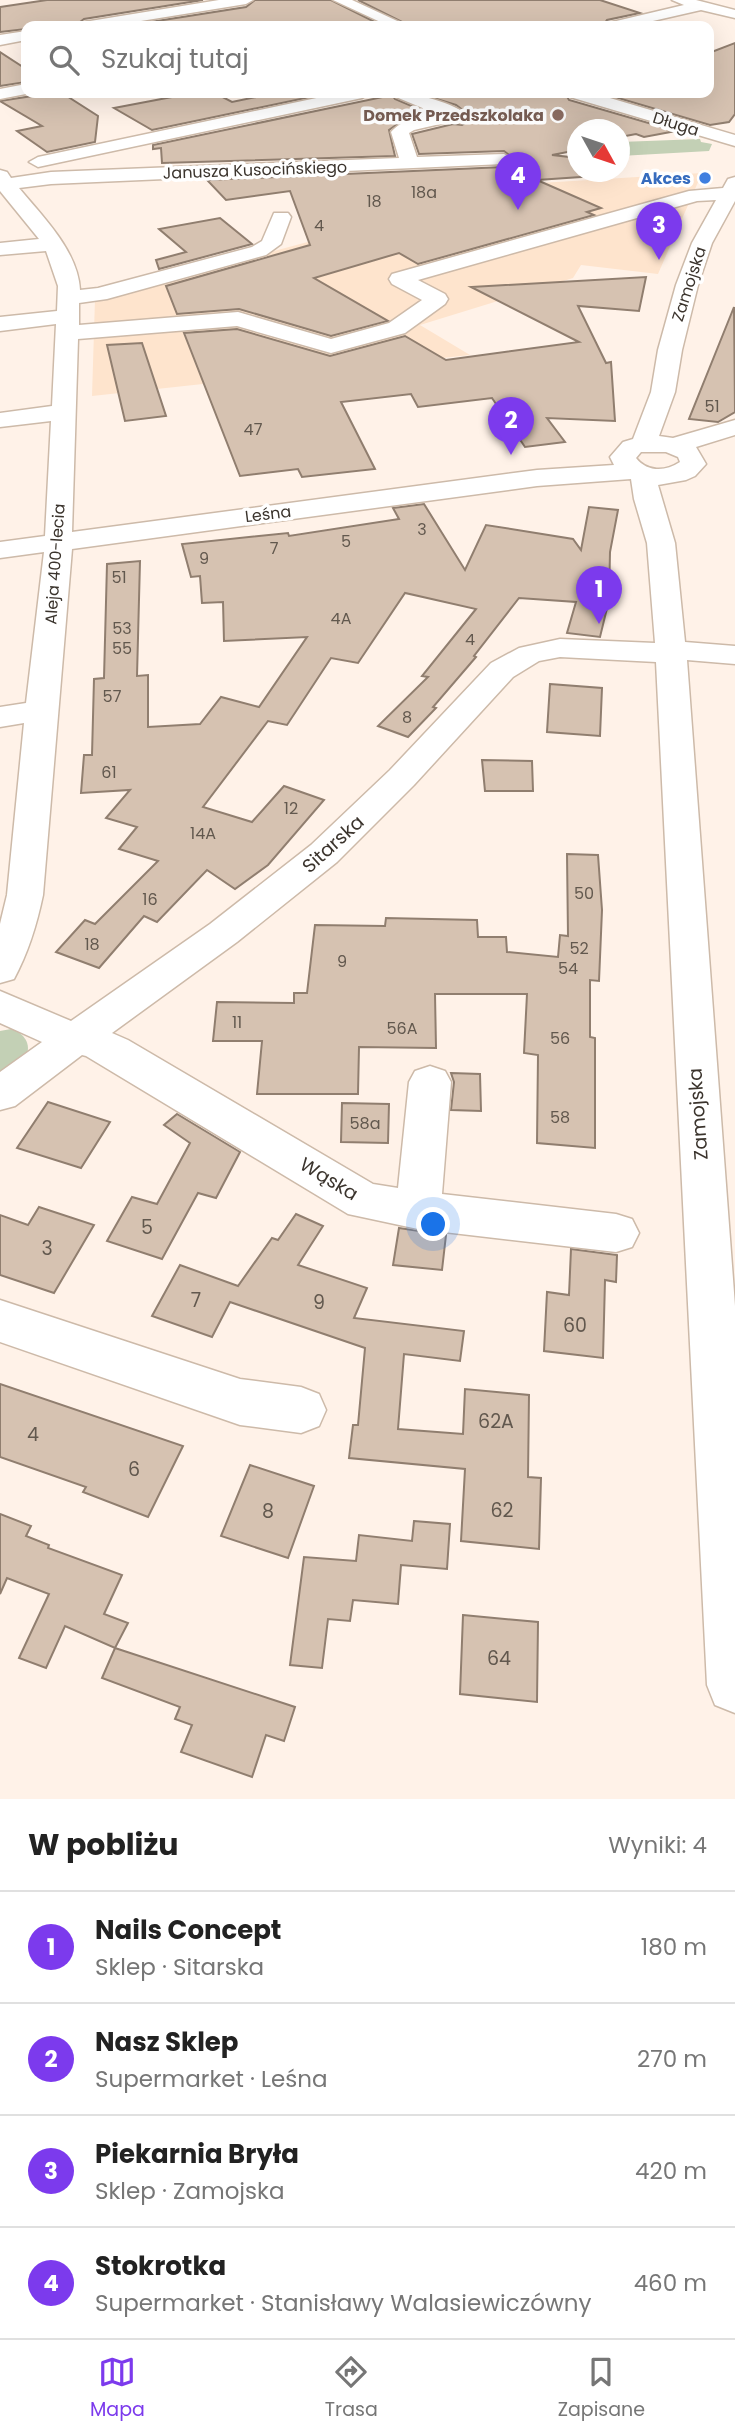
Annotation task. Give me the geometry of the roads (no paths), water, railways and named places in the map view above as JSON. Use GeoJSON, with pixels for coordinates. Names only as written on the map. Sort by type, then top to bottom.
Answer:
{"type":"FeatureCollection","features":[{"type":"Feature","properties":{"kind":"street"},"geometry":{"type":"LineString","coordinates":[[116,21],[246,0]]}},
{"type":"Feature","properties":{"kind":"street"},"geometry":{"type":"LineString","coordinates":[[679,0],[735,14]]}},
{"type":"Feature","properties":{"kind":"street"},"geometry":{"type":"LineString","coordinates":[[348,1],[390,21]]}},
{"type":"Feature","properties":{"kind":"street"},"geometry":{"type":"LineString","coordinates":[[635,21],[700,6]]}},
{"type":"Feature","properties":{"kind":"street"},"geometry":{"type":"LineString","coordinates":[[192,9],[216,20]]}},
{"type":"Feature","properties":{"kind":"street"},"geometry":{"type":"LineString","coordinates":[[0,40],[21,37]]}},
{"type":"Feature","properties":{"kind":"street"},"geometry":{"type":"LineString","coordinates":[[0,94],[21,90]]}},
{"type":"Feature","properties":{"kind":"street"},"geometry":{"type":"LineString","coordinates":[[2,179],[122,144],[338,98]]}},
{"type":"Feature","properties":{"kind":"street"},"geometry":{"type":"LineString","coordinates":[[414,98],[478,125]]}},
{"type":"Feature","properties":{"kind":"street","name":"Długa"},"geometry":{"type":"LineString","coordinates":[[593,98],[735,141]]}},
{"type":"Feature","properties":{"kind":"street"},"geometry":{"type":"LineString","coordinates":[[410,163],[400,132],[408,126],[455,115]]}},
{"type":"Feature","properties":{"kind":"street"},"geometry":{"type":"LineString","coordinates":[[709,125],[735,127]]}},
{"type":"Feature","properties":{"kind":"street","name":"Janusza Kusocińskiego"},"geometry":{"type":"LineString","coordinates":[[2,179],[504,159]]}},
{"type":"Feature","properties":{"kind":"street","name":"Aleja 400-lecia"},"geometry":{"type":"LineString","coordinates":[[0,969],[19,923],[25,895],[41,710],[57,571],[68,316],[68,276],[53,244],[2,179]]}},
{"type":"Feature","properties":{"kind":"street"},"geometry":{"type":"LineString","coordinates":[[0,324],[68,316],[237,319],[331,346],[397,328],[437,299],[400,279],[696,195],[732,188]]}},
{"type":"Feature","properties":{"kind":"street","name":"Zamojska"},"geometry":{"type":"LineString","coordinates":[[732,188],[702,243],[687,285],[670,350],[663,392],[671,419],[657,459],[648,499],[661,543],[671,652],[735,1685]]}},
{"type":"Feature","properties":{"kind":"street"},"geometry":{"type":"LineString","coordinates":[[68,316],[99,294],[259,251],[271,244],[281,217]]}},
{"type":"Feature","properties":{"kind":"street"},"geometry":{"type":"LineString","coordinates":[[0,249],[53,244]]}},
{"type":"Feature","properties":{"kind":"street"},"geometry":{"type":"LineString","coordinates":[[0,420],[62,412]]}},
{"type":"Feature","properties":{"kind":"street"},"geometry":{"type":"LineString","coordinates":[[657,459],[704,448],[735,429]]}},
{"type":"Feature","properties":{"kind":"street","name":"Leśna"},"geometry":{"type":"LineString","coordinates":[[0,550],[537,478],[657,459]]}},
{"type":"Feature","properties":{"kind":"street","name":"Sitarska"},"geometry":{"type":"LineString","coordinates":[[0,1094],[72,1038],[236,924],[298,876],[388,796],[509,666],[530,654],[560,648],[735,655]]}},
{"type":"Feature","properties":{"kind":"street"},"geometry":{"type":"LineString","coordinates":[[0,717],[41,710]]}},
{"type":"Feature","properties":{"kind":"street","name":"Wąska"},"geometry":{"type":"LineString","coordinates":[[0,1006],[72,1038],[93,1042],[114,1051],[364,1200],[418,1210],[616,1233]]}},
{"type":"Feature","properties":{"kind":"street"},"geometry":{"type":"LineString","coordinates":[[418,1210],[430,1082]]}},
{"type":"Feature","properties":{"kind":"street"},"geometry":{"type":"LineString","coordinates":[[0,1321],[240,1402],[301,1410]]}},
{"type":"Feature","properties":{"kind":"place","name":"Domek Przedszkolaka"},"geometry":{"type":"Point","coordinates":[558,115]}},
{"type":"Feature","properties":{"kind":"place","name":"Akces"},"geometry":{"type":"Point","coordinates":[705,178]}},
{"type":"Feature","properties":{"kind":"place","name":"Stokrotka"},"geometry":{"type":"Point","coordinates":[518,210]}},
{"type":"Feature","properties":{"kind":"place","name":"Piekarnia Bryła"},"geometry":{"type":"Point","coordinates":[659,260]}},
{"type":"Feature","properties":{"kind":"place","name":"Nasz Sklep"},"geometry":{"type":"Point","coordinates":[511,455]}},
{"type":"Feature","properties":{"kind":"place","name":"Nails Concept"},"geometry":{"type":"Point","coordinates":[599,624]}}]}
